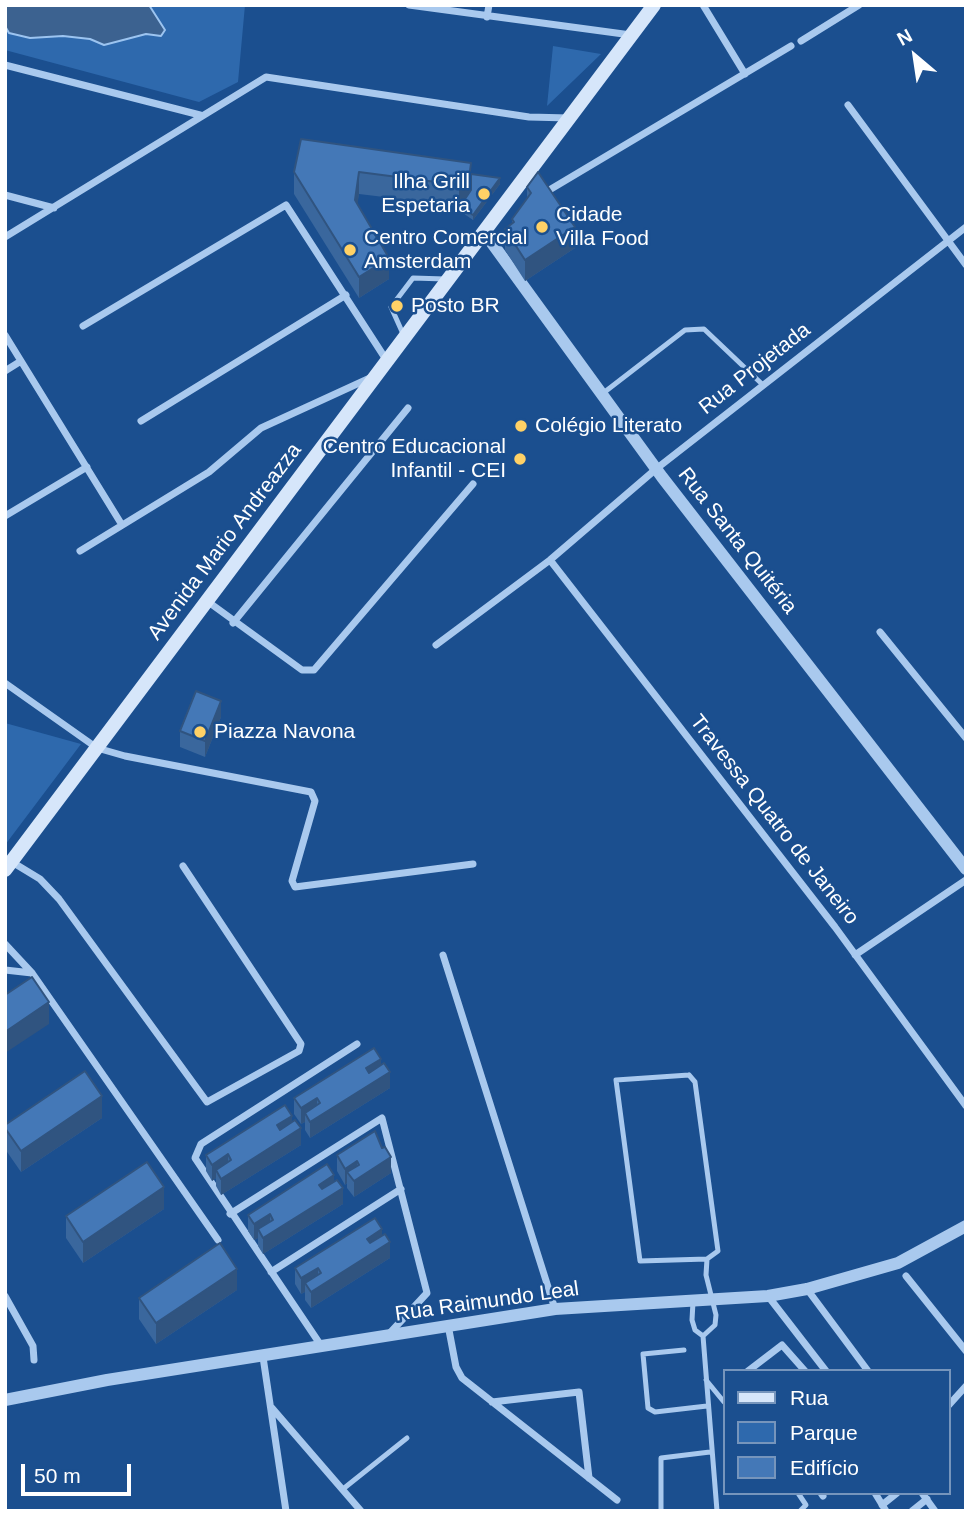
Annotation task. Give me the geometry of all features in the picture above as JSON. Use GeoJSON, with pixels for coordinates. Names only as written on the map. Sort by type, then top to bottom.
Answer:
{"type":"FeatureCollection","features":[{"type":"Feature","properties":{"kind":"main road","name":"Avenida Mario Andreazza"},"geometry":{"type":"LineString","coordinates":[[8,866],[654,5]]}},
{"type":"Feature","properties":{"kind":"street"},"geometry":{"type":"LineString","coordinates":[[409,5],[464,9],[487,17],[632,35]]}},
{"type":"Feature","properties":{"kind":"street"},"geometry":{"type":"LineString","coordinates":[[487,17],[489,5]]}},
{"type":"Feature","properties":{"kind":"street"},"geometry":{"type":"LineString","coordinates":[[703,5],[745,74]]}},
{"type":"Feature","properties":{"kind":"street"},"geometry":{"type":"LineString","coordinates":[[801,41],[859,5]]}},
{"type":"Feature","properties":{"kind":"street"},"geometry":{"type":"LineString","coordinates":[[551,189],[790,46]]}},
{"type":"Feature","properties":{"kind":"street"},"geometry":{"type":"LineString","coordinates":[[5,65],[200,116]]}},
{"type":"Feature","properties":{"kind":"street"},"geometry":{"type":"LineString","coordinates":[[5,237],[258,80],[272,77],[528,117],[570,118]]}},
{"type":"Feature","properties":{"kind":"street"},"geometry":{"type":"LineString","coordinates":[[848,105],[966,265]]}},
{"type":"Feature","properties":{"kind":"street"},"geometry":{"type":"LineString","coordinates":[[5,195],[54,208]]}},
{"type":"Feature","properties":{"kind":"street"},"geometry":{"type":"LineString","coordinates":[[83,326],[286,205],[387,361]]}},
{"type":"Feature","properties":{"kind":"street","name":"Rua Projetada"},"geometry":{"type":"LineString","coordinates":[[436,645],[550,560],[656,469],[966,227]]}},
{"type":"Feature","properties":{"kind":"street","name":"Rua Santa Quitéria"},"geometry":{"type":"LineString","coordinates":[[484,232],[656,469],[966,869]]}},
{"type":"Feature","properties":{"kind":"street"},"geometry":{"type":"LineString","coordinates":[[141,421],[346,295]]}},
{"type":"Feature","properties":{"kind":"street"},"geometry":{"type":"LineString","coordinates":[[5,335],[122,525]]}},
{"type":"Feature","properties":{"kind":"street"},"geometry":{"type":"LineString","coordinates":[[5,371],[21,361]]}},
{"type":"Feature","properties":{"kind":"street"},"geometry":{"type":"LineString","coordinates":[[80,551],[209,472],[261,428],[377,375]]}},
{"type":"Feature","properties":{"kind":"street"},"geometry":{"type":"LineString","coordinates":[[233,623],[408,408]]}},
{"type":"Feature","properties":{"kind":"street"},"geometry":{"type":"LineString","coordinates":[[5,516],[86,467]]}},
{"type":"Feature","properties":{"kind":"street"},"geometry":{"type":"LineString","coordinates":[[207,601],[233,623],[302,670],[314,670],[473,484]]}},
{"type":"Feature","properties":{"kind":"street","name":"Travessa Quatro de Janeiro"},"geometry":{"type":"LineString","coordinates":[[550,560],[855,955],[966,1105]]}},
{"type":"Feature","properties":{"kind":"street"},"geometry":{"type":"LineString","coordinates":[[880,632],[966,738]]}},
{"type":"Feature","properties":{"kind":"street"},"geometry":{"type":"LineString","coordinates":[[5,683],[97,748],[125,756],[311,792],[315,801],[292,881],[295,887],[473,864]]}},
{"type":"Feature","properties":{"kind":"street"},"geometry":{"type":"LineString","coordinates":[[8,866],[40,879],[59,899],[207,1102],[299,1051],[301,1044],[183,866]]}},
{"type":"Feature","properties":{"kind":"street"},"geometry":{"type":"LineString","coordinates":[[855,955],[966,880]]}},
{"type":"Feature","properties":{"kind":"street"},"geometry":{"type":"LineString","coordinates":[[5,944],[32,974],[218,1240]]}},
{"type":"Feature","properties":{"kind":"street"},"geometry":{"type":"LineString","coordinates":[[443,955],[555,1309]]}},
{"type":"Feature","properties":{"kind":"street"},"geometry":{"type":"LineString","coordinates":[[5,970],[32,974]]}},
{"type":"Feature","properties":{"kind":"street"},"geometry":{"type":"LineString","coordinates":[[322,1347],[196,1164],[196,1151],[201,1144],[357,1044]]}},
{"type":"Feature","properties":{"kind":"street"},"geometry":{"type":"LineString","coordinates":[[230,1214],[382,1118],[427,1293],[387,1336]]}},
{"type":"Feature","properties":{"kind":"street"},"geometry":{"type":"LineString","coordinates":[[271,1272],[401,1189]]}},
{"type":"Feature","properties":{"kind":"street","name":"Rua Raimundo Leal"},"geometry":{"type":"LineString","coordinates":[[5,1400],[107,1380],[555,1309],[694,1298],[768,1296],[807,1289],[898,1263],[966,1226]]}},
{"type":"Feature","properties":{"kind":"street"},"geometry":{"type":"LineString","coordinates":[[906,1276],[966,1351]]}},
{"type":"Feature","properties":{"kind":"street"},"geometry":{"type":"LineString","coordinates":[[807,1289],[867,1369]]}},
{"type":"Feature","properties":{"kind":"street"},"geometry":{"type":"LineString","coordinates":[[5,1296],[33,1346],[34,1360]]}},
{"type":"Feature","properties":{"kind":"street"},"geometry":{"type":"LineString","coordinates":[[768,1296],[824,1369]]}},
{"type":"Feature","properties":{"kind":"street"},"geometry":{"type":"LineString","coordinates":[[448,1325],[459,1374],[617,1500]]}},
{"type":"Feature","properties":{"kind":"street"},"geometry":{"type":"LineString","coordinates":[[751,1369],[782,1345],[803,1369]]}},
{"type":"Feature","properties":{"kind":"street"},"geometry":{"type":"LineString","coordinates":[[263,1357],[286,1511]]}},
{"type":"Feature","properties":{"kind":"street"},"geometry":{"type":"LineString","coordinates":[[950,1404],[966,1386]]}},
{"type":"Feature","properties":{"kind":"street"},"geometry":{"type":"LineString","coordinates":[[492,1402],[579,1392],[589,1478]]}},
{"type":"Feature","properties":{"kind":"street"},"geometry":{"type":"LineString","coordinates":[[272,1408],[362,1511]]}},
{"type":"Feature","properties":{"kind":"street"},"geometry":{"type":"LineString","coordinates":[[912,1511],[924,1496],[935,1511]]}},
{"type":"Feature","properties":{"kind":"lane"},"geometry":{"type":"LineString","coordinates":[[405,338],[396,325],[391,307],[412,278],[449,279]]}},
{"type":"Feature","properties":{"kind":"lane"},"geometry":{"type":"LineString","coordinates":[[602,394],[685,330],[704,328],[763,385]]}},
{"type":"Feature","properties":{"kind":"lane"},"geometry":{"type":"LineString","coordinates":[[689,1075],[695,1082],[718,1251],[707,1259],[640,1261],[616,1080],[689,1075]]}},
{"type":"Feature","properties":{"kind":"lane"},"geometry":{"type":"LineString","coordinates":[[703,1336],[715,1325],[716,1315],[710,1298],[707,1259]]}},
{"type":"Feature","properties":{"kind":"lane"},"geometry":{"type":"LineString","coordinates":[[694,1298],[692,1320],[695,1330],[703,1336],[710,1452],[717,1511]]}},
{"type":"Feature","properties":{"kind":"lane"},"geometry":{"type":"LineString","coordinates":[[684,1350],[643,1354],[648,1408],[654,1412],[707,1406]]}},
{"type":"Feature","properties":{"kind":"lane"},"geometry":{"type":"LineString","coordinates":[[706,1380],[722,1400]]}},
{"type":"Feature","properties":{"kind":"lane"},"geometry":{"type":"LineString","coordinates":[[343,1489],[407,1438]]}},
{"type":"Feature","properties":{"kind":"lane"},"geometry":{"type":"LineString","coordinates":[[661,1511],[661,1458],[710,1452]]}},
{"type":"Feature","properties":{"kind":"lane"},"geometry":{"type":"LineString","coordinates":[[799,1495],[806,1505],[800,1511]]}},
{"type":"Feature","properties":{"kind":"green space"},"geometry":{"type":"Polygon","coordinates":[[[5,5],[245,5],[238,82],[199,102],[5,50],[5,5]]]}},
{"type":"Feature","properties":{"kind":"green space"},"geometry":{"type":"Polygon","coordinates":[[[553,46],[601,54],[547,106],[553,46]]]}},
{"type":"Feature","properties":{"kind":"green space"},"geometry":{"type":"Polygon","coordinates":[[[5,723],[81,744],[5,845],[5,723]]]}},
{"type":"Feature","properties":{"kind":"shaded area"},"geometry":{"type":"Polygon","coordinates":[[[5,5],[149,5],[165,30],[161,36],[146,34],[104,45],[90,39],[63,36],[30,38],[9,33],[5,26],[5,5]]]}},
{"type":"Feature","properties":{"kind":"building"},"geometry":{"type":"Polygon","coordinates":[[[301,139],[471,163],[469,179],[459,185],[359,172],[355,200],[389,258],[359,277],[294,172],[301,139]]]}},
{"type":"Feature","properties":{"kind":"building"},"geometry":{"type":"Polygon","coordinates":[[[538,172],[575,227],[525,260],[505,229],[514,222],[512,219],[531,193],[527,187],[538,172]]]}},
{"type":"Feature","properties":{"kind":"building"},"geometry":{"type":"Polygon","coordinates":[[[471,174],[500,178],[473,215],[451,200],[465,199],[471,190],[471,174]]]}},
{"type":"Feature","properties":{"kind":"building"},"geometry":{"type":"Polygon","coordinates":[[[196,691],[221,701],[205,741],[180,731],[196,691]]]}},
{"type":"Feature","properties":{"kind":"building"},"geometry":{"type":"Polygon","coordinates":[[[32,977],[49,1002],[5,1032],[5,995],[32,977]]]}},
{"type":"Feature","properties":{"kind":"building"},"geometry":{"type":"Polygon","coordinates":[[[374,1048],[381,1059],[366,1068],[369,1073],[384,1063],[390,1072],[310,1122],[305,1113],[320,1103],[317,1098],[301,1108],[294,1098],[374,1048]]]}},
{"type":"Feature","properties":{"kind":"building"},"geometry":{"type":"Polygon","coordinates":[[[85,1071],[102,1096],[21,1151],[5,1125],[85,1071]]]}},
{"type":"Feature","properties":{"kind":"building"},"geometry":{"type":"Polygon","coordinates":[[[285,1105],[292,1116],[277,1125],[280,1130],[295,1120],[301,1128],[221,1179],[216,1170],[231,1160],[228,1154],[212,1165],[206,1155],[285,1105]]]}},
{"type":"Feature","properties":{"kind":"building"},"geometry":{"type":"Polygon","coordinates":[[[375,1131],[382,1148],[385,1147],[391,1157],[354,1181],[347,1172],[359,1165],[357,1161],[345,1169],[337,1155],[375,1131]]]}},
{"type":"Feature","properties":{"kind":"building"},"geometry":{"type":"Polygon","coordinates":[[[147,1162],[164,1187],[83,1242],[66,1216],[147,1162]]]}},
{"type":"Feature","properties":{"kind":"building"},"geometry":{"type":"Polygon","coordinates":[[[327,1164],[334,1175],[319,1185],[322,1189],[337,1180],[343,1188],[263,1238],[258,1229],[273,1220],[270,1214],[254,1224],[248,1215],[327,1164]]]}},
{"type":"Feature","properties":{"kind":"building"},"geometry":{"type":"Polygon","coordinates":[[[375,1218],[382,1229],[367,1239],[370,1243],[385,1234],[390,1242],[311,1292],[305,1283],[321,1273],[318,1268],[301,1278],[295,1268],[375,1218]]]}},
{"type":"Feature","properties":{"kind":"building"},"geometry":{"type":"Polygon","coordinates":[[[220,1243],[237,1269],[156,1323],[139,1298],[220,1243]]]}},
{"type":"Feature","properties":{"kind":"place","name":"Ilha Grill Espetaria"},"geometry":{"type":"Point","coordinates":[484,194]}},
{"type":"Feature","properties":{"kind":"place","name":"Cidade Villa Food"},"geometry":{"type":"Point","coordinates":[542,227]}},
{"type":"Feature","properties":{"kind":"place","name":"Centro Comercial Amsterdam"},"geometry":{"type":"Point","coordinates":[350,250]}},
{"type":"Feature","properties":{"kind":"place","name":"Posto BR"},"geometry":{"type":"Point","coordinates":[397,306]}},
{"type":"Feature","properties":{"kind":"place","name":"Colégio Literato"},"geometry":{"type":"Point","coordinates":[521,426]}},
{"type":"Feature","properties":{"kind":"place","name":"Centro Educacional Infantil - CEI"},"geometry":{"type":"Point","coordinates":[520,459]}},
{"type":"Feature","properties":{"kind":"place","name":"Piazza Navona"},"geometry":{"type":"Point","coordinates":[200,732]}}]}
